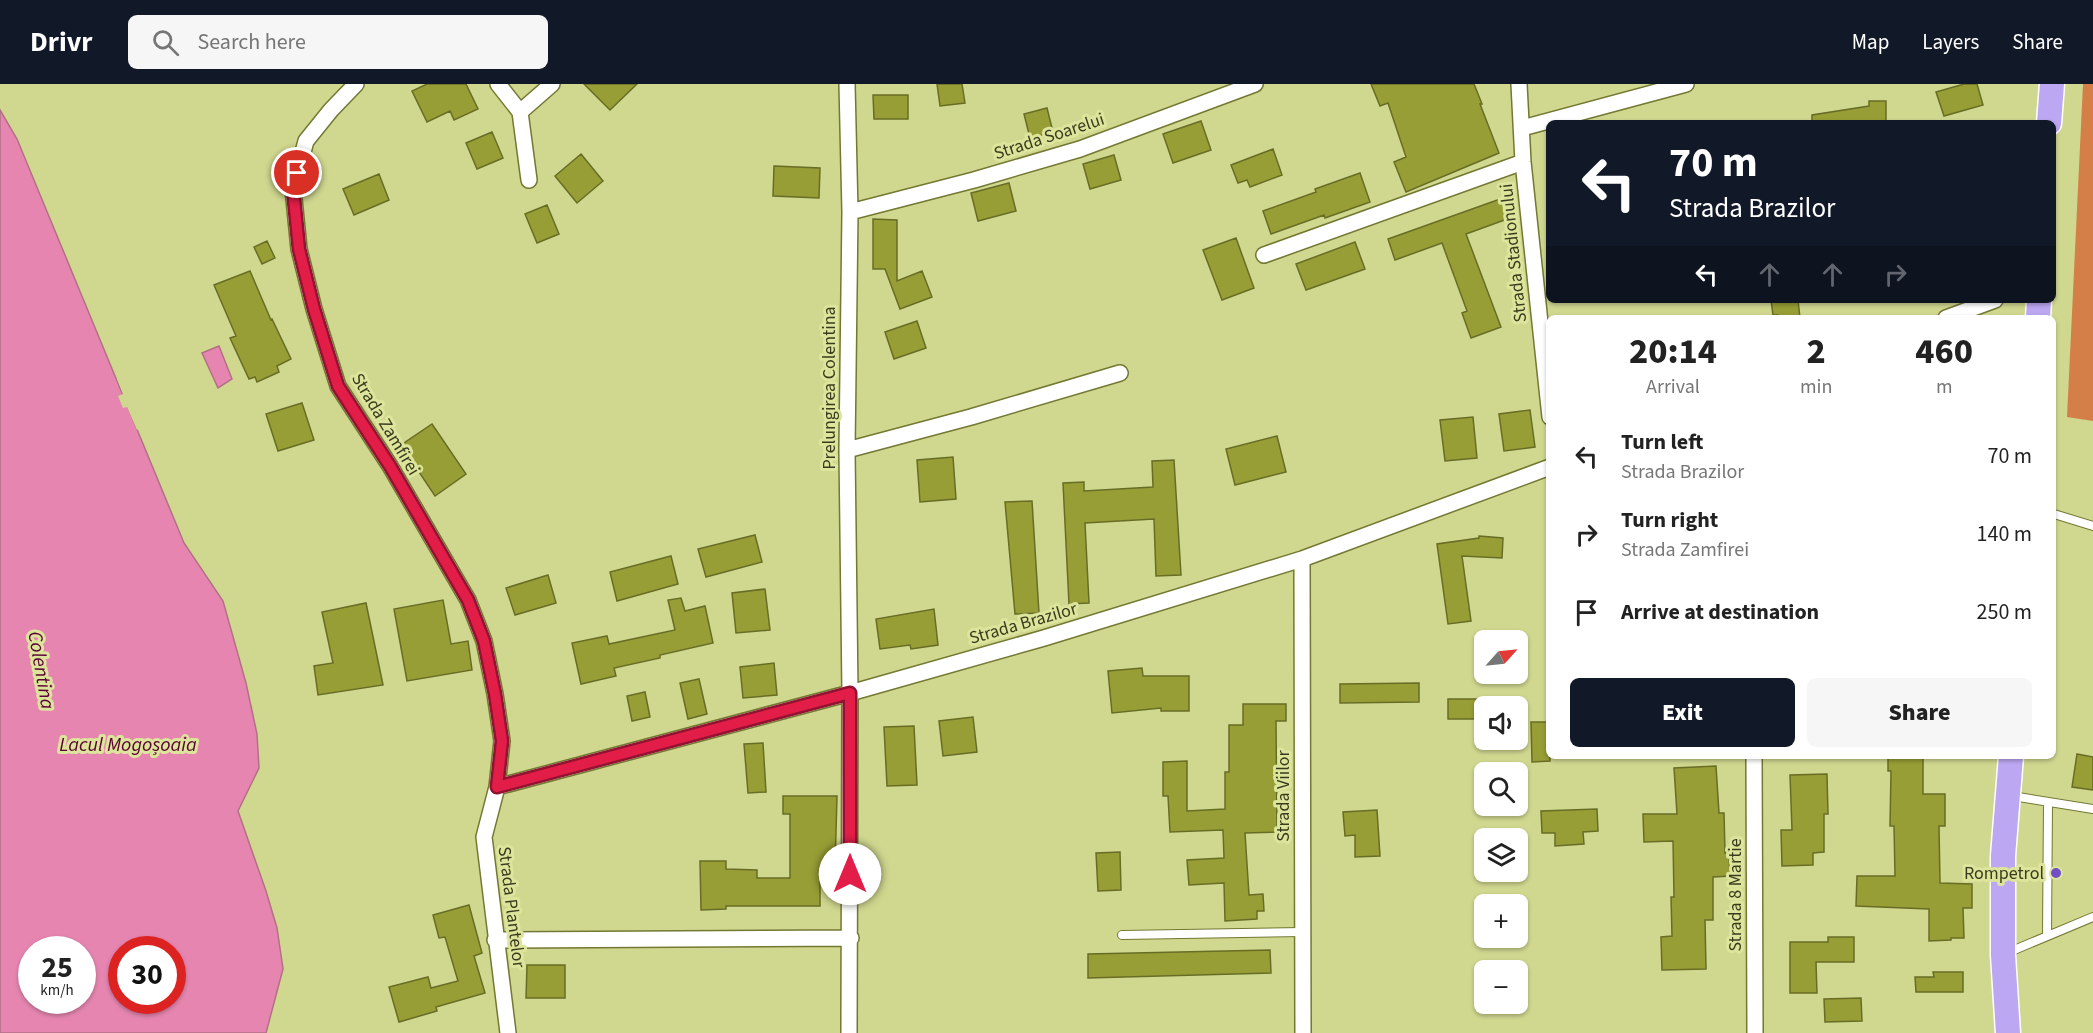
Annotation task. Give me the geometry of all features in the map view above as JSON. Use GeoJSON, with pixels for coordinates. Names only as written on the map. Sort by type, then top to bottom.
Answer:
{"type":"FeatureCollection","features":[{"type":"Feature","properties":{"kind":"main road"},"geometry":{"type":"LineString","coordinates":[[2049,120],[2052,84]]}},
{"type":"Feature","properties":{"kind":"main road"},"geometry":{"type":"LineString","coordinates":[[2008,1033],[2003,955],[2002,856],[2011,759]]}},
{"type":"Feature","properties":{"kind":"street","name":"Strada Zamfirei"},"geometry":{"type":"LineString","coordinates":[[356,84],[306,141],[293,189],[299,249],[314,309],[338,386],[390,466],[468,600],[484,641],[502,741],[497,787]]}},
{"type":"Feature","properties":{"kind":"street"},"geometry":{"type":"LineString","coordinates":[[498,84],[520,112],[529,180]]}},
{"type":"Feature","properties":{"kind":"street"},"geometry":{"type":"LineString","coordinates":[[520,112],[552,84]]}},
{"type":"Feature","properties":{"kind":"street","name":"Prelungirea Colentina"},"geometry":{"type":"LineString","coordinates":[[848,84],[851,938],[849,1033]]}},
{"type":"Feature","properties":{"kind":"street","name":"Strada Soarelui"},"geometry":{"type":"LineString","coordinates":[[850,212],[974,180],[1080,149],[1255,84]]}},
{"type":"Feature","properties":{"kind":"street","name":"Strada Stadionului"},"geometry":{"type":"LineString","coordinates":[[1519,84],[1523,162],[1546,379]]}},
{"type":"Feature","properties":{"kind":"street"},"geometry":{"type":"LineString","coordinates":[[1552,120],[1686,84]]}},
{"type":"Feature","properties":{"kind":"street"},"geometry":{"type":"LineString","coordinates":[[1522,128],[1546,122]]}},
{"type":"Feature","properties":{"kind":"street"},"geometry":{"type":"LineString","coordinates":[[1264,255],[1523,162]]}},
{"type":"Feature","properties":{"kind":"street"},"geometry":{"type":"LineString","coordinates":[[1954,315],[1987,303]]}},
{"type":"Feature","properties":{"kind":"street"},"geometry":{"type":"LineString","coordinates":[[848,450],[1120,373]]}},
{"type":"Feature","properties":{"kind":"street","name":"Strada Brazilor"},"geometry":{"type":"LineString","coordinates":[[497,787],[850,693],[1044,638],[1302,559],[1546,468]]}},
{"type":"Feature","properties":{"kind":"street","name":"Strada Viilor"},"geometry":{"type":"LineString","coordinates":[[1302,559],[1303,1033]]}},
{"type":"Feature","properties":{"kind":"street","name":"Strada 8 Martie"},"geometry":{"type":"LineString","coordinates":[[1754,759],[1755,1033]]}},
{"type":"Feature","properties":{"kind":"street","name":"Strada Plantelor"},"geometry":{"type":"LineString","coordinates":[[497,787],[483,837],[508,1033]]}},
{"type":"Feature","properties":{"kind":"street"},"geometry":{"type":"LineString","coordinates":[[495,940],[851,938]]}},
{"type":"Feature","properties":{"kind":"lane"},"geometry":{"type":"LineString","coordinates":[[2056,515],[2093,526]]}},
{"type":"Feature","properties":{"kind":"lane"},"geometry":{"type":"LineString","coordinates":[[2008,795],[2093,809]]}},
{"type":"Feature","properties":{"kind":"lane"},"geometry":{"type":"LineString","coordinates":[[2048,803],[2048,935]]}},
{"type":"Feature","properties":{"kind":"lane"},"geometry":{"type":"LineString","coordinates":[[2003,955],[2093,917]]}},
{"type":"Feature","properties":{"kind":"lane"},"geometry":{"type":"LineString","coordinates":[[1122,935],[1302,932]]}},
{"type":"Feature","properties":{"kind":"shaded area"},"geometry":{"type":"Polygon","coordinates":[[[2083,84],[2093,84],[2093,421],[2067,417],[2083,84]]]}},
{"type":"Feature","properties":{"kind":"water","name":"Lacul Mogoșoaia"},"geometry":{"type":"Polygon","coordinates":[[[0,110],[17,139],[184,543],[223,601],[246,683],[257,734],[259,768],[238,811],[277,928],[283,969],[266,1033],[0,1033],[0,110]]]}},
{"type":"Feature","properties":{"kind":"water"},"geometry":{"type":"Polygon","coordinates":[[[219,346],[232,379],[218,388],[202,353],[219,346]]]}},
{"type":"Feature","properties":{"kind":"pier"},"geometry":{"type":"Polygon","coordinates":[[[119,378],[140,428],[137,430],[127,407],[123,408],[118,396],[123,394],[117,379],[119,378]]]}},
{"type":"Feature","properties":{"kind":"building"},"geometry":{"type":"Polygon","coordinates":[[[427,84],[466,84],[478,109],[454,120],[450,111],[427,122],[412,91],[427,84]]]}},
{"type":"Feature","properties":{"kind":"building"},"geometry":{"type":"Polygon","coordinates":[[[584,84],[637,84],[610,110],[584,84]]]}},
{"type":"Feature","properties":{"kind":"building"},"geometry":{"type":"Polygon","coordinates":[[[937,84],[962,84],[965,103],[940,106],[937,84]]]}},
{"type":"Feature","properties":{"kind":"building"},"geometry":{"type":"Polygon","coordinates":[[[1371,84],[1474,84],[1499,153],[1406,192],[1394,162],[1406,157],[1388,103],[1380,106],[1371,84]]]}},
{"type":"Feature","properties":{"kind":"building"},"geometry":{"type":"Polygon","coordinates":[[[1964,84],[1977,84],[1983,105],[1944,116],[1936,92],[1964,84]]]}},
{"type":"Feature","properties":{"kind":"building"},"geometry":{"type":"Polygon","coordinates":[[[873,95],[908,95],[908,119],[874,119],[873,95]]]}},
{"type":"Feature","properties":{"kind":"building"},"geometry":{"type":"Polygon","coordinates":[[[1869,101],[1886,101],[1886,120],[1812,120],[1812,115],[1869,106],[1869,101]]]}},
{"type":"Feature","properties":{"kind":"building"},"geometry":{"type":"Polygon","coordinates":[[[1047,108],[1053,132],[1030,138],[1024,114],[1047,108]]]}},
{"type":"Feature","properties":{"kind":"building"},"geometry":{"type":"Polygon","coordinates":[[[1201,121],[1211,150],[1173,163],[1163,134],[1201,121]]]}},
{"type":"Feature","properties":{"kind":"building"},"geometry":{"type":"Polygon","coordinates":[[[492,132],[503,158],[477,169],[466,143],[492,132]]]}},
{"type":"Feature","properties":{"kind":"building"},"geometry":{"type":"Polygon","coordinates":[[[1273,149],[1282,175],[1250,187],[1247,180],[1238,183],[1231,165],[1273,149]]]}},
{"type":"Feature","properties":{"kind":"building"},"geometry":{"type":"Polygon","coordinates":[[[581,154],[603,181],[577,203],[555,176],[581,154]]]}},
{"type":"Feature","properties":{"kind":"building"},"geometry":{"type":"Polygon","coordinates":[[[1114,155],[1121,180],[1090,189],[1083,164],[1114,155]]]}},
{"type":"Feature","properties":{"kind":"building"},"geometry":{"type":"Polygon","coordinates":[[[774,166],[820,168],[819,198],[773,196],[774,166]]]}},
{"type":"Feature","properties":{"kind":"building"},"geometry":{"type":"Polygon","coordinates":[[[1360,173],[1370,202],[1271,234],[1263,211],[1360,173]]]}},
{"type":"Feature","properties":{"kind":"building"},"geometry":{"type":"Polygon","coordinates":[[[379,174],[389,200],[354,215],[343,189],[379,174]]]}},
{"type":"Feature","properties":{"kind":"building"},"geometry":{"type":"Polygon","coordinates":[[[1009,183],[1016,211],[978,221],[971,193],[1009,183]]]}},
{"type":"Feature","properties":{"kind":"building"},"geometry":{"type":"Polygon","coordinates":[[[1503,198],[1510,218],[1466,234],[1501,327],[1471,338],[1462,313],[1467,311],[1442,243],[1395,260],[1388,239],[1503,198]]]}},
{"type":"Feature","properties":{"kind":"building"},"geometry":{"type":"Polygon","coordinates":[[[547,205],[559,234],[537,243],[525,214],[547,205]]]}},
{"type":"Feature","properties":{"kind":"building"},"geometry":{"type":"Polygon","coordinates":[[[873,219],[897,220],[897,281],[922,271],[932,297],[900,309],[885,269],[873,269],[873,219]]]}},
{"type":"Feature","properties":{"kind":"building"},"geometry":{"type":"Polygon","coordinates":[[[1236,238],[1254,288],[1222,300],[1203,250],[1236,238]]]}},
{"type":"Feature","properties":{"kind":"building"},"geometry":{"type":"Polygon","coordinates":[[[267,241],[275,258],[262,264],[254,247],[267,241]]]}},
{"type":"Feature","properties":{"kind":"building"},"geometry":{"type":"Polygon","coordinates":[[[1355,242],[1365,269],[1306,290],[1296,264],[1355,242]]]}},
{"type":"Feature","properties":{"kind":"building"},"geometry":{"type":"Polygon","coordinates":[[[250,271],[291,359],[277,366],[279,372],[257,382],[255,377],[249,379],[230,338],[236,336],[214,285],[250,271]]]}},
{"type":"Feature","properties":{"kind":"building"},"geometry":{"type":"Polygon","coordinates":[[[1771,303],[1798,303],[1800,315],[1773,315],[1771,303]]]}},
{"type":"Feature","properties":{"kind":"building"},"geometry":{"type":"Polygon","coordinates":[[[917,321],[926,348],[894,359],[885,332],[917,321]]]}},
{"type":"Feature","properties":{"kind":"building"},"geometry":{"type":"Polygon","coordinates":[[[302,403],[314,440],[278,451],[266,414],[302,403]]]}},
{"type":"Feature","properties":{"kind":"building"},"geometry":{"type":"Polygon","coordinates":[[[1530,410],[1535,447],[1504,451],[1499,414],[1530,410]]]}},
{"type":"Feature","properties":{"kind":"building"},"geometry":{"type":"Polygon","coordinates":[[[1473,417],[1477,458],[1445,461],[1440,420],[1473,417]]]}},
{"type":"Feature","properties":{"kind":"building"},"geometry":{"type":"Polygon","coordinates":[[[432,424],[466,474],[435,496],[401,445],[432,424]]]}},
{"type":"Feature","properties":{"kind":"building"},"geometry":{"type":"Polygon","coordinates":[[[1277,436],[1286,472],[1235,485],[1226,449],[1277,436]]]}},
{"type":"Feature","properties":{"kind":"building"},"geometry":{"type":"Polygon","coordinates":[[[953,457],[956,499],[920,502],[917,460],[953,457]]]}},
{"type":"Feature","properties":{"kind":"building"},"geometry":{"type":"Polygon","coordinates":[[[1174,460],[1181,575],[1156,576],[1154,519],[1085,523],[1089,603],[1069,604],[1063,483],[1084,482],[1084,491],[1153,487],[1152,461],[1174,460]]]}},
{"type":"Feature","properties":{"kind":"building"},"geometry":{"type":"Polygon","coordinates":[[[1032,501],[1039,613],[1015,614],[1005,502],[1032,501]]]}},
{"type":"Feature","properties":{"kind":"building"},"geometry":{"type":"Polygon","coordinates":[[[755,535],[762,562],[706,577],[698,549],[755,535]]]}},
{"type":"Feature","properties":{"kind":"building"},"geometry":{"type":"Polygon","coordinates":[[[1479,536],[1503,538],[1502,558],[1462,556],[1471,621],[1448,624],[1437,544],[1479,538],[1479,536]]]}},
{"type":"Feature","properties":{"kind":"building"},"geometry":{"type":"Polygon","coordinates":[[[671,556],[678,584],[617,601],[610,572],[671,556]]]}},
{"type":"Feature","properties":{"kind":"building"},"geometry":{"type":"Polygon","coordinates":[[[548,575],[556,603],[515,615],[506,588],[548,575]]]}},
{"type":"Feature","properties":{"kind":"building"},"geometry":{"type":"Polygon","coordinates":[[[765,589],[770,630],[736,633],[732,593],[765,589]]]}},
{"type":"Feature","properties":{"kind":"building"},"geometry":{"type":"Polygon","coordinates":[[[681,598],[685,611],[705,606],[713,643],[614,668],[616,676],[581,684],[572,643],[607,636],[609,644],[675,630],[668,600],[681,598]]]}},
{"type":"Feature","properties":{"kind":"building"},"geometry":{"type":"Polygon","coordinates":[[[443,600],[451,644],[468,641],[472,670],[407,681],[394,609],[443,600]]]}},
{"type":"Feature","properties":{"kind":"building"},"geometry":{"type":"Polygon","coordinates":[[[366,603],[383,685],[318,695],[314,666],[333,663],[322,612],[366,603]]]}},
{"type":"Feature","properties":{"kind":"building"},"geometry":{"type":"Polygon","coordinates":[[[934,609],[938,645],[911,649],[910,645],[880,649],[876,619],[934,609]]]}},
{"type":"Feature","properties":{"kind":"building"},"geometry":{"type":"Polygon","coordinates":[[[774,663],[777,695],[743,698],[740,667],[774,663]]]}},
{"type":"Feature","properties":{"kind":"building"},"geometry":{"type":"Polygon","coordinates":[[[1142,668],[1143,676],[1189,676],[1189,711],[1161,711],[1161,708],[1112,713],[1108,671],[1142,668]]]}},
{"type":"Feature","properties":{"kind":"building"},"geometry":{"type":"Polygon","coordinates":[[[699,679],[707,714],[688,719],[680,683],[699,679]]]}},
{"type":"Feature","properties":{"kind":"building"},"geometry":{"type":"Polygon","coordinates":[[[1419,683],[1419,702],[1340,703],[1340,684],[1419,683]]]}},
{"type":"Feature","properties":{"kind":"building"},"geometry":{"type":"Polygon","coordinates":[[[645,692],[650,717],[632,721],[627,696],[645,692]]]}},
{"type":"Feature","properties":{"kind":"building"},"geometry":{"type":"Polygon","coordinates":[[[1448,699],[1474,699],[1474,719],[1448,719],[1448,699]]]}},
{"type":"Feature","properties":{"kind":"building"},"geometry":{"type":"Polygon","coordinates":[[[1243,704],[1286,704],[1286,721],[1276,721],[1277,832],[1245,833],[1249,895],[1263,894],[1264,911],[1257,911],[1257,919],[1225,921],[1224,883],[1189,885],[1187,860],[1224,858],[1223,830],[1170,832],[1168,796],[1163,796],[1163,762],[1187,761],[1187,811],[1225,809],[1225,772],[1229,772],[1229,725],[1243,725],[1243,704]]]}},
{"type":"Feature","properties":{"kind":"building"},"geometry":{"type":"Polygon","coordinates":[[[973,717],[977,752],[943,756],[939,721],[973,717]]]}},
{"type":"Feature","properties":{"kind":"building"},"geometry":{"type":"Polygon","coordinates":[[[1531,722],[1546,722],[1546,759],[1550,761],[1532,762],[1531,722]]]}},
{"type":"Feature","properties":{"kind":"building"},"geometry":{"type":"Polygon","coordinates":[[[914,726],[917,785],[887,786],[884,727],[914,726]]]}},
{"type":"Feature","properties":{"kind":"building"},"geometry":{"type":"Polygon","coordinates":[[[763,743],[766,792],[748,793],[744,744],[763,743]]]}},
{"type":"Feature","properties":{"kind":"building"},"geometry":{"type":"Polygon","coordinates":[[[2077,754],[2093,757],[2093,790],[2072,787],[2077,754]]]}},
{"type":"Feature","properties":{"kind":"building"},"geometry":{"type":"Polygon","coordinates":[[[1888,759],[1923,759],[1923,794],[1945,794],[1945,826],[1939,826],[1940,883],[1972,884],[1972,908],[1963,908],[1964,938],[1929,941],[1929,909],[1856,906],[1857,876],[1895,876],[1894,826],[1890,826],[1891,771],[1888,771],[1888,759]]]}},
{"type":"Feature","properties":{"kind":"building"},"geometry":{"type":"Polygon","coordinates":[[[1716,766],[1719,813],[1724,813],[1725,853],[1729,852],[1730,876],[1713,877],[1713,920],[1705,920],[1706,969],[1662,970],[1661,937],[1672,936],[1673,841],[1644,842],[1643,814],[1677,814],[1674,768],[1716,766]]]}},
{"type":"Feature","properties":{"kind":"building"},"geometry":{"type":"Polygon","coordinates":[[[1827,774],[1828,814],[1824,814],[1824,852],[1813,853],[1813,865],[1782,866],[1781,830],[1792,830],[1790,775],[1827,774]]]}},
{"type":"Feature","properties":{"kind":"building"},"geometry":{"type":"Polygon","coordinates":[[[783,796],[837,796],[835,867],[820,867],[820,906],[726,906],[726,909],[701,910],[700,861],[726,861],[726,869],[757,870],[757,878],[790,878],[790,814],[783,814],[783,796]]]}},
{"type":"Feature","properties":{"kind":"building"},"geometry":{"type":"Polygon","coordinates":[[[1597,809],[1598,831],[1583,832],[1584,844],[1555,846],[1555,833],[1542,833],[1541,811],[1597,809]]]}},
{"type":"Feature","properties":{"kind":"building"},"geometry":{"type":"Polygon","coordinates":[[[1377,810],[1380,856],[1355,857],[1355,835],[1345,836],[1343,812],[1377,810]]]}},
{"type":"Feature","properties":{"kind":"building"},"geometry":{"type":"Polygon","coordinates":[[[1120,852],[1121,890],[1098,891],[1096,853],[1120,852]]]}},
{"type":"Feature","properties":{"kind":"building"},"geometry":{"type":"Polygon","coordinates":[[[469,905],[482,953],[474,956],[485,993],[436,1007],[437,1011],[399,1022],[389,987],[428,977],[431,988],[458,981],[445,937],[439,938],[433,915],[469,905]]]}},
{"type":"Feature","properties":{"kind":"building"},"geometry":{"type":"Polygon","coordinates":[[[1828,937],[1854,937],[1854,962],[1816,962],[1817,993],[1790,993],[1790,942],[1828,942],[1828,937]]]}},
{"type":"Feature","properties":{"kind":"building"},"geometry":{"type":"Polygon","coordinates":[[[1270,950],[1271,973],[1088,978],[1088,954],[1270,950]]]}},
{"type":"Feature","properties":{"kind":"building"},"geometry":{"type":"Polygon","coordinates":[[[527,965],[565,965],[565,998],[526,998],[527,965]]]}},
{"type":"Feature","properties":{"kind":"building"},"geometry":{"type":"Polygon","coordinates":[[[1933,972],[1963,972],[1963,992],[1916,992],[1915,977],[1934,977],[1933,972]]]}},
{"type":"Feature","properties":{"kind":"building"},"geometry":{"type":"Polygon","coordinates":[[[1861,998],[1862,1021],[1825,1022],[1824,999],[1861,998]]]}},
{"type":"Feature","properties":{"kind":"place","name":"Rompetrol"},"geometry":{"type":"Point","coordinates":[2056,873]}},
{"type":"Feature","properties":{"kind":"route"},"geometry":{"type":"LineString","coordinates":[[297,173],[293,189],[299,249],[314,309],[338,386],[390,466],[468,600],[484,641],[502,741],[497,787],[550,775],[850,693],[850,874]]}},
{"type":"Feature","properties":{"kind":"water label","name":"Colentina"},"geometry":{"type":"Point","coordinates":[42,670]}}]}
